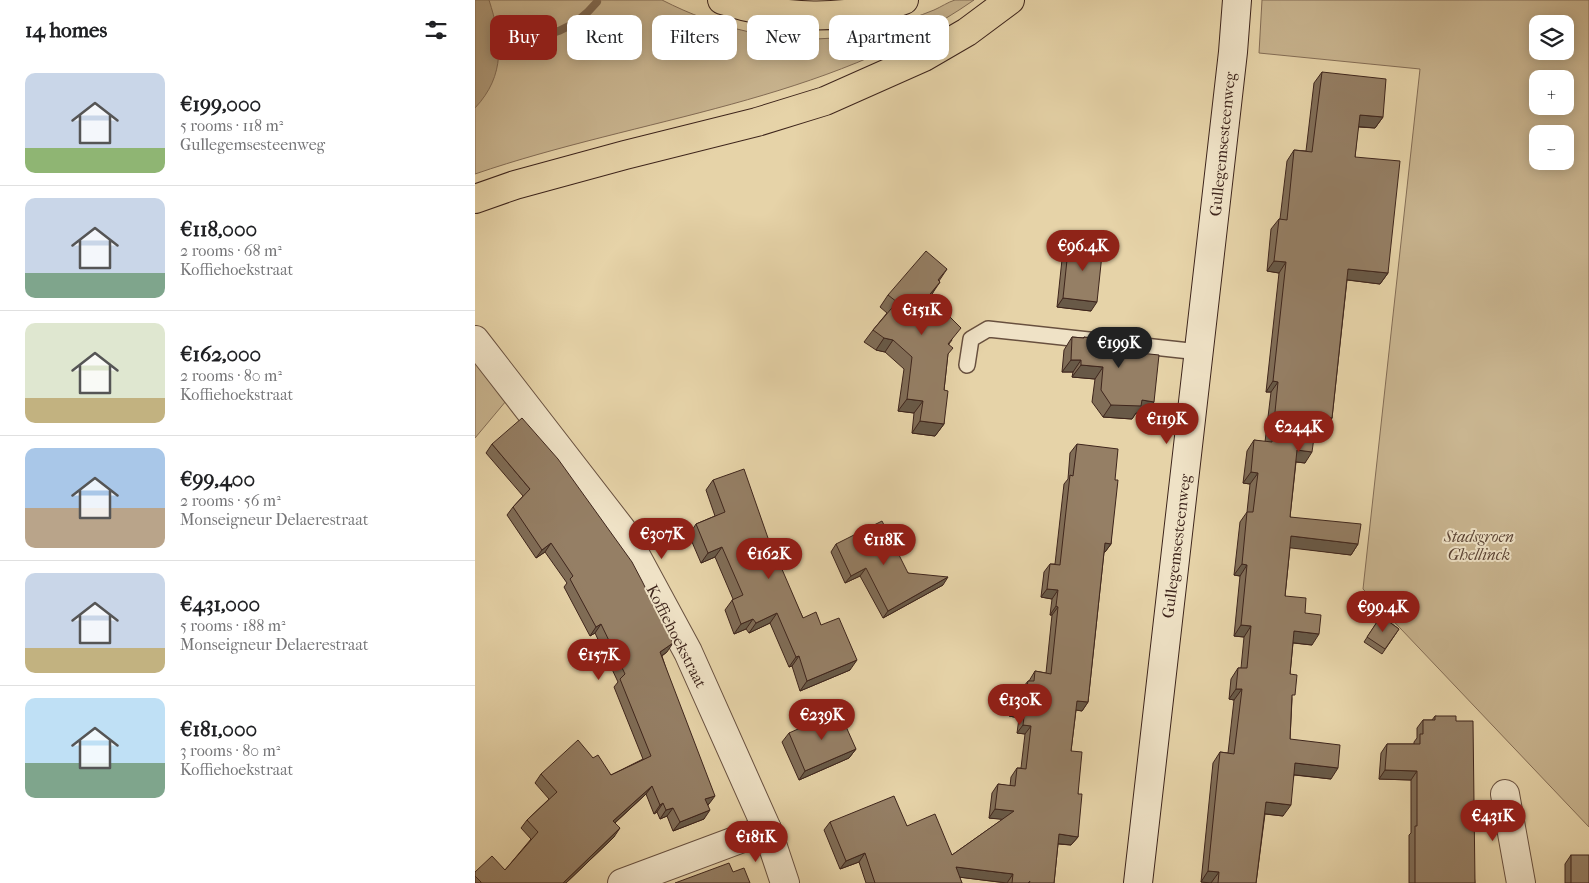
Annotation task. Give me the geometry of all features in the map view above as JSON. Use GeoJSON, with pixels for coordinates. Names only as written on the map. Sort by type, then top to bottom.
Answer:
{"type":"FeatureCollection","features":[{"type":"Feature","properties":{"kind":"highway"},"geometry":{"type":"LineString","coordinates":[[722,0],[749,9],[804,16],[842,14],[882,8],[904,0]]}},
{"type":"Feature","properties":{"kind":"highway"},"geometry":{"type":"LineString","coordinates":[[475,199],[515,185],[757,122],[825,101],[924,57],[967,32],[1010,0]]}},
{"type":"Feature","properties":{"kind":"street","name":"Gullegemsesteenweg"},"geometry":{"type":"LineString","coordinates":[[1138,883],[1237,0]]}},
{"type":"Feature","properties":{"kind":"street","name":"Koffiehoekstraat"},"geometry":{"type":"LineString","coordinates":[[475,340],[622,530],[688,652],[767,829],[785,883]]}},
{"type":"Feature","properties":{"kind":"street"},"geometry":{"type":"LineString","coordinates":[[1505,794],[1521,883]]}},
{"type":"Feature","properties":{"kind":"street"},"geometry":{"type":"LineString","coordinates":[[622,883],[767,829]]}},
{"type":"Feature","properties":{"kind":"lane"},"geometry":{"type":"LineString","coordinates":[[967,365],[971,339],[988,329],[1199,352]]}},
{"type":"Feature","properties":{"kind":"green space"},"geometry":{"type":"Polygon","coordinates":[[[475,0],[662,0],[695,15],[652,15],[652,60],[737,60],[737,29],[747,31],[747,60],[819,60],[819,39],[829,38],[829,60],[863,60],[795,85],[731,104],[538,154],[475,174],[475,0]]]}},
{"type":"Feature","properties":{"kind":"green space"},"geometry":{"type":"Polygon","coordinates":[[[955,0],[974,0],[949,15],[921,15],[955,0]]]}},
{"type":"Feature","properties":{"kind":"green space","name":"Stadsgroen Ghellinck"},"geometry":{"type":"Polygon","coordinates":[[[1262,0],[1589,0],[1589,827],[1363,589],[1420,69],[1259,53],[1262,0]]]}},
{"type":"Feature","properties":{"kind":"green space"},"geometry":{"type":"Polygon","coordinates":[[[475,360],[506,401],[475,438],[475,360]]]}},
{"type":"Feature","properties":{"kind":"shaded area"},"geometry":{"type":"Polygon","coordinates":[[[475,0],[489,0],[493,15],[490,15],[490,60],[498,60],[492,83],[485,96],[475,108],[475,0]]]}},
{"type":"Feature","properties":{"kind":"building"},"geometry":{"type":"Polygon","coordinates":[[[1322,72],[1386,79],[1383,117],[1360,115],[1355,157],[1400,161],[1388,273],[1348,269],[1332,418],[1317,416],[1312,452],[1297,450],[1290,517],[1361,524],[1358,544],[1291,536],[1285,596],[1306,598],[1305,613],[1321,615],[1319,634],[1294,631],[1290,674],[1297,675],[1295,695],[1292,695],[1290,739],[1340,745],[1338,768],[1295,763],[1291,805],[1266,802],[1256,883],[1218,883],[1219,872],[1208,871],[1220,752],[1234,754],[1242,689],[1236,689],[1238,668],[1247,668],[1251,626],[1241,625],[1247,565],[1242,564],[1247,512],[1253,512],[1258,473],[1251,472],[1254,440],[1272,442],[1278,382],[1273,381],[1286,262],[1274,261],[1279,219],[1287,220],[1294,150],[1312,152],[1322,72]]]}},
{"type":"Feature","properties":{"kind":"building"},"geometry":{"type":"Polygon","coordinates":[[[1069,241],[1103,245],[1097,302],[1063,298],[1069,241]]]}},
{"type":"Feature","properties":{"kind":"building"},"geometry":{"type":"Polygon","coordinates":[[[926,251],[947,269],[938,280],[940,282],[926,299],[949,316],[961,328],[948,344],[953,348],[948,354],[944,390],[948,391],[944,424],[920,421],[923,401],[907,399],[912,357],[893,340],[884,338],[873,330],[897,302],[888,295],[926,251]]]}},
{"type":"Feature","properties":{"kind":"building"},"geometry":{"type":"Polygon","coordinates":[[[1072,337],[1132,342],[1131,352],[1159,355],[1154,402],[1142,400],[1141,406],[1111,405],[1101,390],[1103,367],[1081,365],[1081,360],[1071,360],[1072,337]]]}},
{"type":"Feature","properties":{"kind":"building"},"geometry":{"type":"Polygon","coordinates":[[[522,418],[558,459],[632,562],[642,581],[673,643],[660,652],[715,796],[705,799],[710,810],[680,822],[673,808],[666,810],[663,803],[660,805],[652,786],[613,821],[620,828],[563,883],[481,883],[475,876],[475,872],[492,856],[505,870],[538,832],[527,820],[557,792],[541,774],[578,740],[593,758],[598,755],[611,775],[651,756],[620,679],[625,674],[601,624],[596,627],[570,579],[573,576],[551,543],[542,550],[513,507],[530,489],[492,444],[522,418]]]}},
{"type":"Feature","properties":{"kind":"building"},"geometry":{"type":"Polygon","coordinates":[[[1077,444],[1118,449],[1115,480],[1118,480],[1111,544],[1105,543],[1088,702],[1077,701],[1071,751],[1082,752],[1078,794],[1082,794],[1078,837],[1059,834],[1054,883],[1029,883],[1030,881],[1028,883],[1012,883],[1013,874],[956,867],[962,883],[875,883],[865,853],[846,861],[830,822],[894,796],[907,826],[935,814],[952,855],[1014,811],[995,809],[998,784],[1015,786],[1017,768],[1026,769],[1031,726],[1023,725],[1025,709],[1015,708],[1018,686],[1027,687],[1028,681],[1034,681],[1035,671],[1051,674],[1058,590],[1047,589],[1050,564],[1060,565],[1070,475],[1073,476],[1077,444]]]}},
{"type":"Feature","properties":{"kind":"building"},"geometry":{"type":"Polygon","coordinates":[[[744,469],[776,561],[778,560],[803,618],[816,612],[821,625],[839,618],[857,660],[807,681],[799,656],[796,657],[777,613],[756,623],[753,619],[741,624],[732,600],[743,595],[722,547],[708,553],[696,524],[725,512],[713,480],[744,469]]]}},
{"type":"Feature","properties":{"kind":"building"},"geometry":{"type":"Polygon","coordinates":[[[882,521],[908,573],[948,577],[888,611],[866,568],[851,576],[836,544],[882,521]]]}},
{"type":"Feature","properties":{"kind":"building"},"geometry":{"type":"Polygon","coordinates":[[[1381,616],[1399,629],[1385,649],[1367,637],[1381,616]]]}},
{"type":"Feature","properties":{"kind":"building"},"geometry":{"type":"Polygon","coordinates":[[[839,711],[856,749],[805,771],[789,733],[839,711]]]}},
{"type":"Feature","properties":{"kind":"building"},"geometry":{"type":"Polygon","coordinates":[[[1435,716],[1456,716],[1456,721],[1473,721],[1475,883],[1415,883],[1417,771],[1385,770],[1387,744],[1420,744],[1420,734],[1423,734],[1423,720],[1435,720],[1435,716]]]}},
{"type":"Feature","properties":{"kind":"building"},"geometry":{"type":"Polygon","coordinates":[[[1571,855],[1589,855],[1589,883],[1571,883],[1571,855]]]}},
{"type":"Feature","properties":{"kind":"building"},"geometry":{"type":"Polygon","coordinates":[[[729,863],[733,872],[744,868],[750,883],[675,883],[729,863]]]}},
{"type":"Feature","properties":{"kind":"waterway"},"geometry":{"type":"LineString","coordinates":[[557,32],[586,14],[597,2]]}}]}
